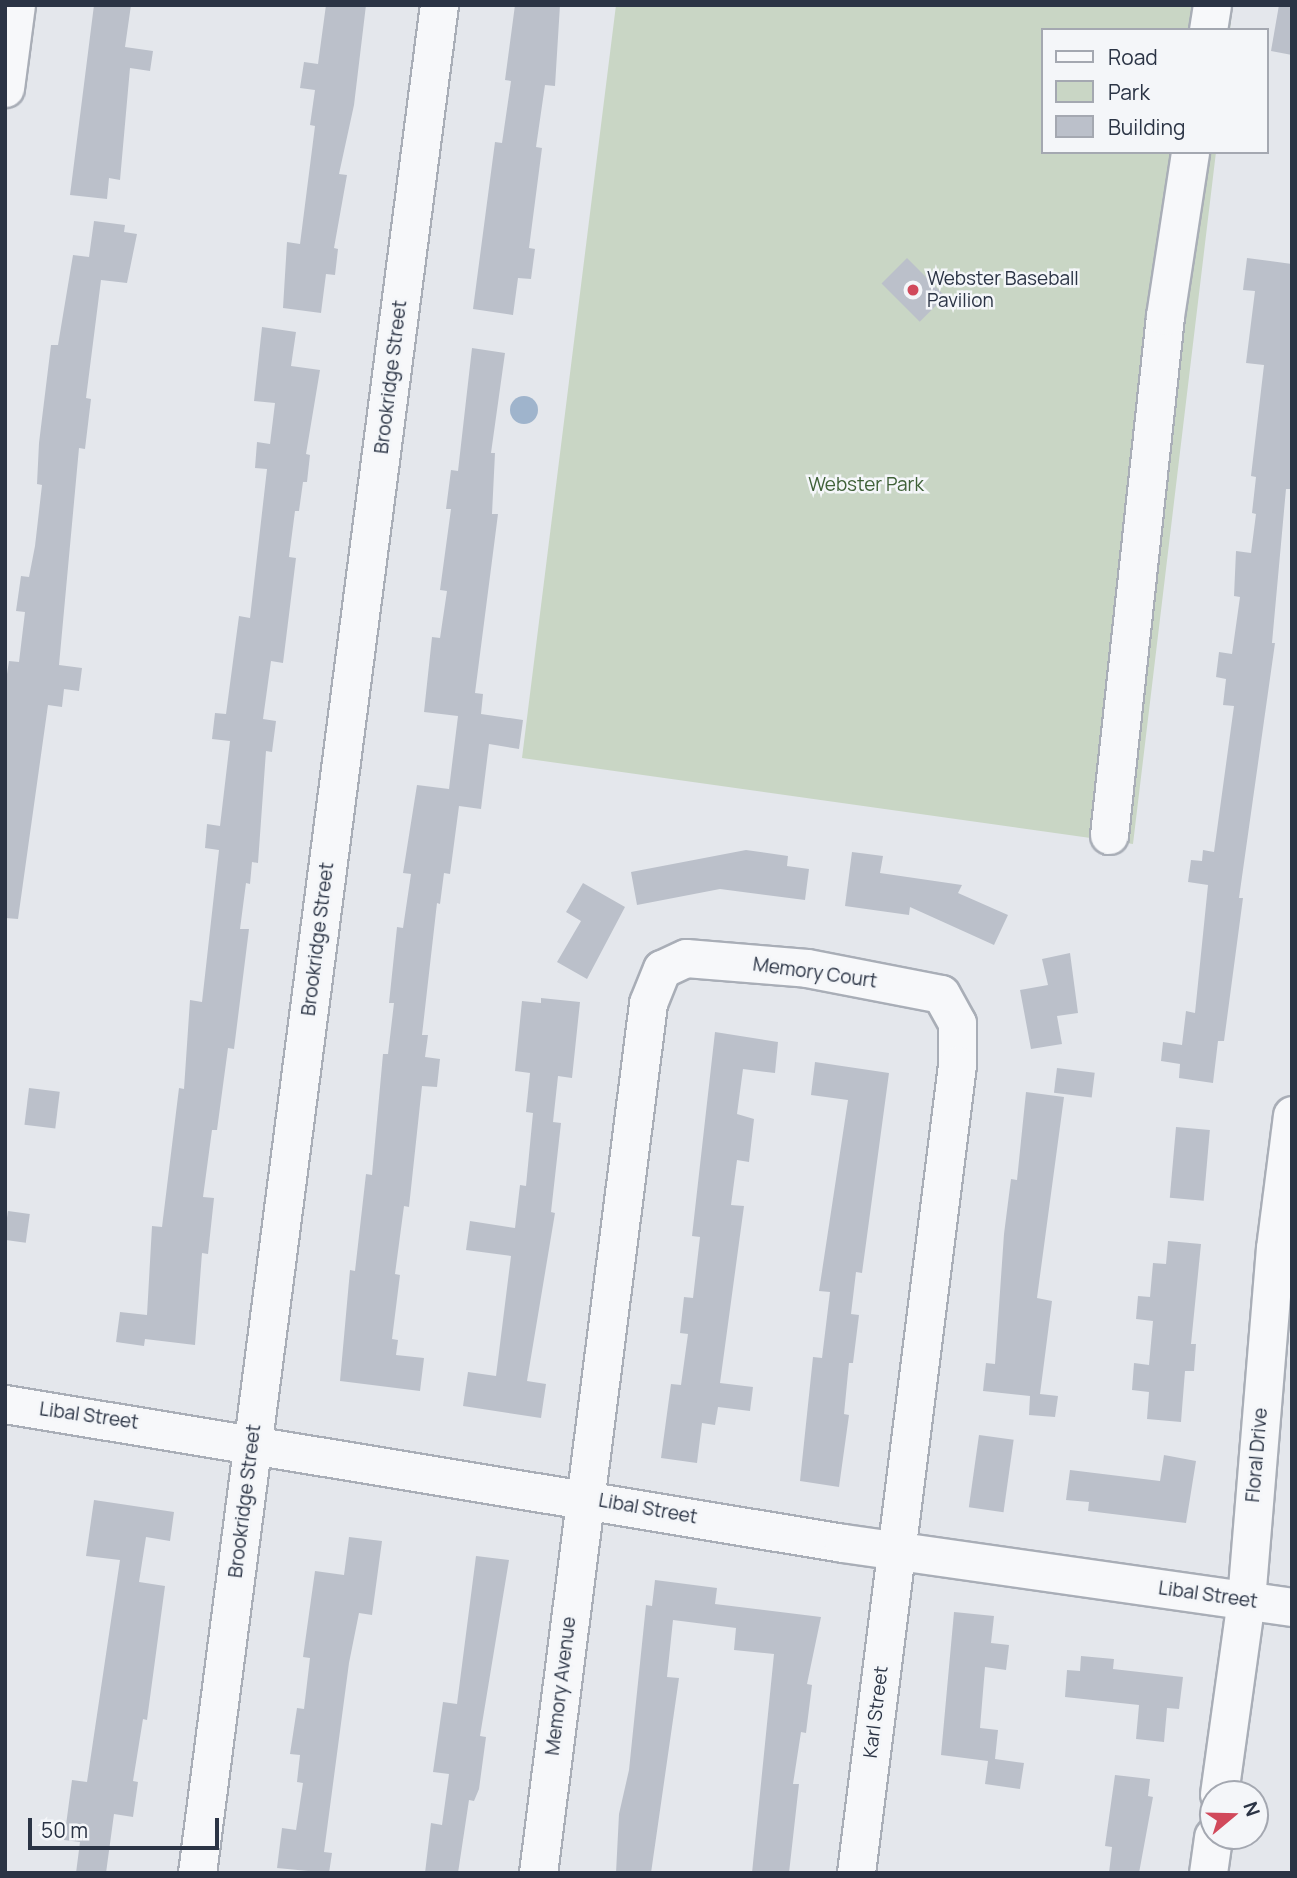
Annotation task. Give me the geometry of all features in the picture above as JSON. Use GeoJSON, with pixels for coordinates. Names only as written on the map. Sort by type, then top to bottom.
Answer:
{"type":"FeatureCollection","features":[{"type":"Feature","properties":{"kind":"street"},"geometry":{"type":"LineString","coordinates":[[5,88],[16,5]]}},
{"type":"Feature","properties":{"kind":"street","name":"Brookridge Street"},"geometry":{"type":"LineString","coordinates":[[197,1873],[439,5]]}},
{"type":"Feature","properties":{"kind":"street"},"geometry":{"type":"LineString","coordinates":[[1208,28],[1212,5]]}},
{"type":"Feature","properties":{"kind":"street"},"geometry":{"type":"LineString","coordinates":[[1109,835],[1165,316],[1189,154]]}},
{"type":"Feature","properties":{"kind":"street","name":"Memory Court"},"geometry":{"type":"LineString","coordinates":[[585,1499],[648,1003],[662,969],[686,958],[807,968],[941,994],[957,1023],[957,1065],[897,1550]]}},
{"type":"Feature","properties":{"kind":"street","name":"Floral Drive"},"geometry":{"type":"LineString","coordinates":[[1221,1780],[1246,1600],[1275,1248],[1292,1115]]}},
{"type":"Feature","properties":{"kind":"street","name":"Libal Street"},"geometry":{"type":"LineString","coordinates":[[5,1404],[253,1442],[897,1550],[1292,1607]]}},
{"type":"Feature","properties":{"kind":"street","name":"Memory Avenue"},"geometry":{"type":"LineString","coordinates":[[538,1873],[585,1499]]}},
{"type":"Feature","properties":{"kind":"street","name":"Karl Street"},"geometry":{"type":"LineString","coordinates":[[856,1873],[897,1550]]}},
{"type":"Feature","properties":{"kind":"street"},"geometry":{"type":"LineString","coordinates":[[1208,1873],[1211,1850]]}},
{"type":"Feature","properties":{"kind":"green space","name":"Webster Park"},"geometry":{"type":"Polygon","coordinates":[[[616,5],[1233,5],[1230,28],[1042,28],[1042,154],[1216,154],[1133,844],[522,758],[616,5]]]}},
{"type":"Feature","properties":{"kind":"water"},"geometry":{"type":"Polygon","coordinates":[[[524,396],[534,400],[538,410],[534,420],[524,424],[514,420],[510,410],[514,400],[524,396]]]}},
{"type":"Feature","properties":{"kind":"building"},"geometry":{"type":"Polygon","coordinates":[[[94,5],[131,5],[125,47],[153,51],[150,71],[130,68],[120,180],[109,178],[107,199],[70,195],[94,5]]]}},
{"type":"Feature","properties":{"kind":"building"},"geometry":{"type":"Polygon","coordinates":[[[326,5],[366,5],[354,105],[339,174],[347,175],[334,248],[338,249],[335,275],[326,274],[321,313],[283,308],[287,242],[300,244],[315,126],[310,125],[315,90],[300,88],[304,62],[318,64],[326,5]]]}},
{"type":"Feature","properties":{"kind":"building"},"geometry":{"type":"Polygon","coordinates":[[[515,5],[560,5],[555,86],[545,85],[536,147],[542,148],[529,248],[535,249],[531,279],[518,278],[513,315],[473,309],[495,142],[502,143],[511,81],[505,80],[515,5]]]}},
{"type":"Feature","properties":{"kind":"building"},"geometry":{"type":"Polygon","coordinates":[[[1279,5],[1292,5],[1292,55],[1271,51],[1279,5]]]}},
{"type":"Feature","properties":{"kind":"building"},"geometry":{"type":"Polygon","coordinates":[[[94,221],[125,225],[124,232],[137,234],[127,283],[101,280],[86,398],[91,399],[85,449],[79,448],[59,665],[82,668],[79,691],[64,689],[62,707],[48,705],[18,919],[5,918],[5,687],[9,661],[19,662],[25,612],[16,611],[21,576],[29,577],[35,546],[42,485],[37,484],[39,443],[51,345],[58,345],[73,255],[89,257],[94,221]]]}},
{"type":"Feature","properties":{"kind":"building","name":"Webster Baseball Pavilion"},"geometry":{"type":"Polygon","coordinates":[[[907,258],[945,296],[920,322],[882,283],[907,258]]]}},
{"type":"Feature","properties":{"kind":"building"},"geometry":{"type":"Polygon","coordinates":[[[1247,258],[1292,264],[1292,489],[1286,489],[1272,643],[1275,643],[1239,898],[1243,898],[1224,1041],[1218,1041],[1213,1083],[1179,1078],[1180,1064],[1161,1061],[1163,1042],[1182,1045],[1186,1011],[1195,1013],[1208,885],[1188,882],[1191,860],[1202,861],[1203,850],[1214,852],[1234,706],[1223,705],[1226,679],[1216,677],[1219,652],[1232,654],[1240,597],[1234,596],[1236,551],[1251,553],[1256,514],[1252,513],[1256,477],[1251,476],[1264,365],[1246,363],[1255,291],[1243,290],[1247,258]]]}},
{"type":"Feature","properties":{"kind":"building"},"geometry":{"type":"Polygon","coordinates":[[[262,327],[296,332],[291,366],[320,370],[306,454],[310,455],[307,482],[303,482],[299,511],[295,511],[289,557],[296,558],[283,663],[271,661],[263,719],[276,721],[272,752],[266,751],[258,863],[252,862],[250,884],[246,883],[240,929],[249,929],[234,1049],[228,1048],[217,1130],[212,1130],[203,1197],[214,1198],[208,1254],[202,1253],[195,1345],[145,1339],[144,1346],[116,1342],[120,1312],[147,1315],[152,1226],[162,1227],[179,1088],[184,1089],[190,1000],[202,1002],[219,850],[205,848],[207,824],[220,826],[230,741],[212,739],[215,713],[226,714],[239,616],[250,618],[267,469],[255,468],[257,442],[270,444],[275,403],[254,401],[262,327]]]}},
{"type":"Feature","properties":{"kind":"building"},"geometry":{"type":"Polygon","coordinates":[[[472,348],[505,353],[491,453],[495,453],[492,514],[498,514],[475,693],[483,694],[481,714],[523,720],[519,749],[489,744],[481,809],[459,806],[450,874],[444,873],[440,904],[437,903],[422,1035],[428,1035],[425,1057],[440,1059],[437,1087],[422,1086],[409,1207],[404,1206],[395,1274],[400,1275],[392,1339],[398,1340],[396,1355],[424,1358],[420,1391],[340,1381],[350,1270],[355,1271],[366,1174],[372,1175],[383,1054],[388,1054],[394,1003],[389,1003],[397,927],[403,928],[411,874],[403,873],[417,785],[449,789],[458,716],[424,712],[432,637],[440,638],[447,591],[440,590],[451,509],[446,509],[451,470],[458,471],[472,348]]]}},
{"type":"Feature","properties":{"kind":"building"},"geometry":{"type":"Polygon","coordinates":[[[746,850],[788,856],[787,866],[809,869],[805,900],[720,889],[637,905],[631,872],[746,850]]]}},
{"type":"Feature","properties":{"kind":"building"},"geometry":{"type":"Polygon","coordinates":[[[852,852],[883,856],[880,873],[962,885],[958,893],[1008,915],[994,945],[910,907],[909,915],[845,906],[852,852]]]}},
{"type":"Feature","properties":{"kind":"building"},"geometry":{"type":"Polygon","coordinates":[[[583,883],[625,907],[587,979],[557,962],[581,921],[566,912],[583,883]]]}},
{"type":"Feature","properties":{"kind":"building"},"geometry":{"type":"Polygon","coordinates":[[[1070,953],[1078,1013],[1057,1016],[1062,1044],[1031,1049],[1020,990],[1048,985],[1042,959],[1070,953]]]}},
{"type":"Feature","properties":{"kind":"building"},"geometry":{"type":"Polygon","coordinates":[[[541,998],[580,1002],[572,1078],[558,1076],[553,1122],[561,1123],[551,1212],[555,1213],[527,1381],[546,1384],[541,1418],[463,1406],[468,1372],[496,1376],[511,1256],[466,1250],[470,1221],[515,1228],[520,1185],[526,1186],[533,1113],[526,1112],[530,1073],[515,1071],[522,1001],[541,1003],[541,998]]]}},
{"type":"Feature","properties":{"kind":"building"},"geometry":{"type":"Polygon","coordinates":[[[715,1032],[778,1042],[775,1073],[743,1069],[737,1114],[754,1119],[749,1162],[737,1160],[731,1205],[744,1206],[720,1383],[753,1387],[750,1411],[718,1407],[715,1425],[702,1423],[697,1463],[661,1458],[671,1384],[681,1385],[688,1334],[680,1333],[684,1297],[693,1298],[700,1237],[692,1236],[715,1032]]]}},
{"type":"Feature","properties":{"kind":"building"},"geometry":{"type":"Polygon","coordinates":[[[815,1062],[889,1073],[862,1273],[856,1272],[851,1314],[859,1315],[853,1363],[849,1363],[844,1414],[849,1415],[839,1487],[800,1481],[813,1357],[822,1358],[830,1292],[819,1291],[848,1100],[811,1095],[815,1062]]]}},
{"type":"Feature","properties":{"kind":"building"},"geometry":{"type":"Polygon","coordinates":[[[1057,1068],[1095,1073],[1092,1097],[1054,1093],[1057,1068]]]}},
{"type":"Feature","properties":{"kind":"building"},"geometry":{"type":"Polygon","coordinates":[[[29,1088],[60,1092],[55,1129],[24,1125],[29,1088]]]}},
{"type":"Feature","properties":{"kind":"building"},"geometry":{"type":"Polygon","coordinates":[[[1026,1092],[1064,1097],[1037,1298],[1052,1301],[1040,1394],[1058,1396],[1055,1417],[1029,1415],[1030,1396],[983,1391],[986,1363],[995,1364],[1004,1234],[1011,1179],[1017,1180],[1026,1092]]]}},
{"type":"Feature","properties":{"kind":"building"},"geometry":{"type":"Polygon","coordinates":[[[1176,1127],[1210,1130],[1204,1201],[1170,1198],[1176,1127]]]}},
{"type":"Feature","properties":{"kind":"building"},"geometry":{"type":"Polygon","coordinates":[[[8,1211],[30,1214],[26,1243],[5,1240],[8,1211]]]}},
{"type":"Feature","properties":{"kind":"building"},"geometry":{"type":"Polygon","coordinates":[[[1168,1241],[1201,1244],[1191,1344],[1196,1344],[1194,1371],[1185,1371],[1181,1422],[1147,1419],[1149,1392],[1132,1390],[1134,1363],[1149,1365],[1153,1321],[1136,1319],[1138,1296],[1150,1297],[1153,1263],[1166,1264],[1168,1241]]]}},
{"type":"Feature","properties":{"kind":"building"},"geometry":{"type":"Polygon","coordinates":[[[979,1435],[1014,1440],[1003,1512],[969,1507],[979,1435]]]}},
{"type":"Feature","properties":{"kind":"building"},"geometry":{"type":"Polygon","coordinates":[[[1164,1455],[1196,1461],[1186,1523],[1088,1511],[1089,1502],[1066,1500],[1070,1470],[1160,1481],[1164,1455]]]}},
{"type":"Feature","properties":{"kind":"building"},"geometry":{"type":"Polygon","coordinates":[[[94,1500],[174,1512],[170,1541],[146,1537],[139,1582],[165,1586],[147,1720],[143,1719],[133,1781],[138,1782],[133,1817],[114,1814],[106,1873],[76,1873],[80,1842],[64,1840],[72,1780],[87,1782],[120,1560],[86,1556],[94,1500]]]}},
{"type":"Feature","properties":{"kind":"building"},"geometry":{"type":"Polygon","coordinates":[[[349,1537],[382,1541],[372,1615],[359,1613],[349,1663],[324,1852],[332,1853],[329,1873],[277,1868],[282,1828],[296,1830],[303,1783],[297,1782],[300,1755],[290,1754],[297,1708],[304,1709],[310,1658],[303,1657],[315,1571],[344,1575],[349,1537]]]}},
{"type":"Feature","properties":{"kind":"building"},"geometry":{"type":"Polygon","coordinates":[[[476,1556],[509,1560],[480,1736],[486,1737],[479,1789],[474,1801],[469,1800],[458,1873],[425,1873],[431,1823],[442,1825],[449,1774],[433,1772],[443,1702],[457,1704],[476,1556]]]}},
{"type":"Feature","properties":{"kind":"building"},"geometry":{"type":"Polygon","coordinates":[[[655,1580],[717,1588],[715,1604],[821,1617],[807,1684],[812,1685],[806,1733],[801,1732],[793,1784],[799,1784],[789,1873],[752,1873],[774,1654],[734,1650],[736,1628],[673,1620],[667,1677],[679,1678],[651,1873],[616,1873],[619,1814],[629,1770],[646,1605],[652,1606],[655,1580]]]}},
{"type":"Feature","properties":{"kind":"building"},"geometry":{"type":"Polygon","coordinates":[[[954,1612],[994,1616],[991,1643],[1009,1645],[1006,1670],[985,1667],[980,1728],[998,1730],[995,1759],[1024,1763],[1020,1789],[985,1784],[988,1761],[941,1755],[954,1612]]]}},
{"type":"Feature","properties":{"kind":"building"},"geometry":{"type":"Polygon","coordinates":[[[1081,1656],[1114,1659],[1113,1669],[1183,1677],[1179,1709],[1167,1708],[1164,1742],[1136,1739],[1139,1705],[1065,1697],[1067,1670],[1080,1671],[1081,1656]]]}},
{"type":"Feature","properties":{"kind":"building"},"geometry":{"type":"Polygon","coordinates":[[[1115,1775],[1150,1779],[1148,1796],[1153,1797],[1139,1873],[1109,1873],[1112,1847],[1105,1846],[1115,1775]]]}},
{"type":"Feature","properties":{"kind":"place","name":"Webster Baseball Pavilion"},"geometry":{"type":"Point","coordinates":[913,290]}}]}
